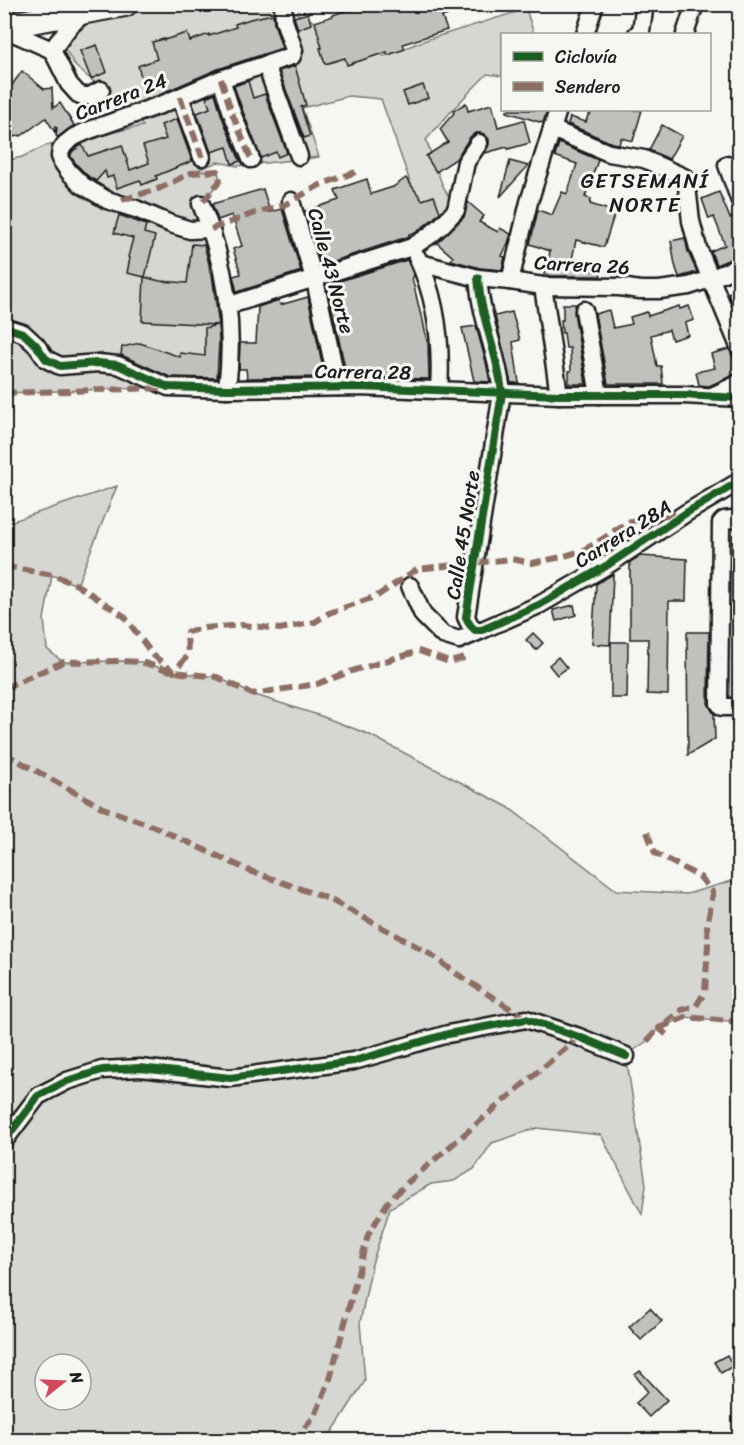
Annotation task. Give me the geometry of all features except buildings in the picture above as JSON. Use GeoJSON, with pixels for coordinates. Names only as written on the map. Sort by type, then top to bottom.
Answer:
{"type":"FeatureCollection","features":[{"type":"Feature","properties":{"kind":"highway"},"geometry":{"type":"LineString","coordinates":[[4,27],[125,4]]}},
{"type":"Feature","properties":{"kind":"street","name":"Carrera 24"},"geometry":{"type":"LineString","coordinates":[[211,229],[190,230],[107,200],[82,185],[69,172],[60,156],[65,144],[74,137],[221,79],[292,56],[294,50],[284,20],[283,4]]}},
{"type":"Feature","properties":{"kind":"street"},"geometry":{"type":"LineString","coordinates":[[585,33],[595,4]]}},
{"type":"Feature","properties":{"kind":"street"},"geometry":{"type":"LineString","coordinates":[[638,33],[641,31],[645,4]]}},
{"type":"Feature","properties":{"kind":"street"},"geometry":{"type":"LineString","coordinates":[[685,33],[695,4]]}},
{"type":"Feature","properties":{"kind":"street"},"geometry":{"type":"LineString","coordinates":[[52,50],[69,27],[85,12]]}},
{"type":"Feature","properties":{"kind":"street"},"geometry":{"type":"LineString","coordinates":[[4,27],[52,50],[69,84],[78,94],[90,96],[101,90]]}},
{"type":"Feature","properties":{"kind":"street"},"geometry":{"type":"LineString","coordinates":[[266,65],[298,156]]}},
{"type":"Feature","properties":{"kind":"street"},"geometry":{"type":"LineString","coordinates":[[221,79],[251,159]]}},
{"type":"Feature","properties":{"kind":"street"},"geometry":{"type":"LineString","coordinates":[[180,97],[202,157]]}},
{"type":"Feature","properties":{"kind":"street"},"geometry":{"type":"LineString","coordinates":[[510,281],[529,202],[558,111]]}},
{"type":"Feature","properties":{"kind":"street"},"geometry":{"type":"LineString","coordinates":[[552,129],[609,153],[644,159],[686,178],[691,221],[698,248],[740,348]]}},
{"type":"Feature","properties":{"kind":"street"},"geometry":{"type":"LineString","coordinates":[[227,306],[412,247],[441,226],[456,210],[466,162],[479,143]]}},
{"type":"Feature","properties":{"kind":"street"},"geometry":{"type":"LineString","coordinates":[[727,165],[740,201]]}},
{"type":"Feature","properties":{"kind":"street","name":"Calle 43 Norte"},"geometry":{"type":"LineString","coordinates":[[291,201],[313,278],[338,387]]}},
{"type":"Feature","properties":{"kind":"street"},"geometry":{"type":"LineString","coordinates":[[201,204],[221,265],[230,326],[227,389]]}},
{"type":"Feature","properties":{"kind":"street"},"geometry":{"type":"LineString","coordinates":[[412,247],[431,294],[438,325],[439,390]]}},
{"type":"Feature","properties":{"kind":"street","name":"Carrera 26"},"geometry":{"type":"LineString","coordinates":[[420,263],[478,278],[543,286],[620,287],[640,290],[689,286],[740,266]]}},
{"type":"Feature","properties":{"kind":"street"},"geometry":{"type":"LineString","coordinates":[[478,278],[482,306],[501,379],[502,393]]}},
{"type":"Feature","properties":{"kind":"street"},"geometry":{"type":"LineString","coordinates":[[543,286],[559,395]]}},
{"type":"Feature","properties":{"kind":"street"},"geometry":{"type":"LineString","coordinates":[[584,310],[599,395]]}},
{"type":"Feature","properties":{"kind":"street","name":"Carrera 28"},"geometry":{"type":"LineString","coordinates":[[4,327],[23,333],[46,359],[60,366],[98,363],[118,365],[168,387],[227,389],[338,387],[559,395],[740,398]]}},
{"type":"Feature","properties":{"kind":"street"},"geometry":{"type":"LineString","coordinates":[[711,396],[740,382]]}},
{"type":"Feature","properties":{"kind":"street","name":"Calle 45 Norte"},"geometry":{"type":"LineString","coordinates":[[482,630],[475,630],[466,617],[502,393]]}},
{"type":"Feature","properties":{"kind":"street","name":"Carrera 28A"},"geometry":{"type":"LineString","coordinates":[[482,630],[539,605],[606,566],[686,513],[740,481]]}},
{"type":"Feature","properties":{"kind":"street"},"geometry":{"type":"LineString","coordinates":[[740,518],[724,520],[721,523],[719,703],[722,707],[740,707]]}},
{"type":"Feature","properties":{"kind":"street"},"geometry":{"type":"LineString","coordinates":[[410,586],[423,615],[443,635],[459,640],[482,630]]}},
{"type":"Feature","properties":{"kind":"street"},"geometry":{"type":"LineString","coordinates":[[4,1141],[38,1096],[67,1080],[102,1070],[140,1068],[230,1078],[354,1061],[448,1034],[526,1019],[626,1056]]}},
{"type":"Feature","properties":{"kind":"shaded area"},"geometry":{"type":"Polygon","coordinates":[[[44,5],[280,5],[384,56],[426,40],[526,9],[534,33],[501,33],[501,76],[487,74],[426,140],[442,184],[456,210],[429,236],[381,99],[349,96],[302,108],[319,157],[237,166],[218,162],[195,171],[218,171],[220,181],[201,204],[215,242],[227,389],[168,387],[5,393],[4,161],[22,157],[45,146],[143,126],[76,67],[48,22],[44,5]]]}},
{"type":"Feature","properties":{"kind":"shaded area"},"geometry":{"type":"Polygon","coordinates":[[[117,486],[77,585],[52,575],[44,619],[47,649],[63,662],[141,662],[174,672],[217,677],[252,694],[368,734],[508,807],[616,890],[687,894],[739,879],[739,1022],[686,1017],[659,1028],[647,1041],[626,1056],[646,1185],[642,1214],[601,1135],[537,1128],[492,1143],[474,1169],[454,1181],[431,1184],[390,1208],[372,1264],[360,1323],[365,1381],[327,1440],[5,1440],[4,524],[117,486]]]}},
{"type":"Feature","properties":{"kind":"marked path"},"geometry":{"type":"LineString","coordinates":[[221,79],[251,159]]}},
{"type":"Feature","properties":{"kind":"marked path"},"geometry":{"type":"LineString","coordinates":[[180,97],[202,157]]}},
{"type":"Feature","properties":{"kind":"marked path"},"geometry":{"type":"LineString","coordinates":[[211,229],[284,205],[320,185],[361,170]]}},
{"type":"Feature","properties":{"kind":"marked path"},"geometry":{"type":"LineString","coordinates":[[122,200],[158,189],[191,173],[218,171],[220,181],[201,204]]}},
{"type":"Feature","properties":{"kind":"marked path"},"geometry":{"type":"LineString","coordinates":[[4,393],[160,388]]}},
{"type":"Feature","properties":{"kind":"marked path"},"geometry":{"type":"LineString","coordinates":[[4,566],[53,575],[77,585],[124,616],[153,655],[174,672],[188,655],[187,632],[204,628],[243,625],[280,629],[315,622],[329,613],[377,596],[417,569],[511,559],[532,563],[562,557],[584,550],[627,522],[680,514]]}},
{"type":"Feature","properties":{"kind":"marked path"},"geometry":{"type":"LineString","coordinates":[[4,688],[63,662],[141,662],[174,672],[217,677],[252,694],[317,684],[419,651],[449,662],[465,658]]}},
{"type":"Feature","properties":{"kind":"marked path"},"geometry":{"type":"LineString","coordinates":[[4,753],[103,808],[155,827],[250,871],[329,899],[429,953],[526,1019]]}},
{"type":"Feature","properties":{"kind":"marked path"},"geometry":{"type":"LineString","coordinates":[[647,832],[655,853],[700,877],[713,893],[707,927],[705,992],[696,1006],[681,1010],[659,1028],[669,1037]]}},
{"type":"Feature","properties":{"kind":"marked path"},"geometry":{"type":"LineString","coordinates":[[647,1041],[659,1028],[686,1017],[740,1022]]}},
{"type":"Feature","properties":{"kind":"marked path"},"geometry":{"type":"LineString","coordinates":[[291,1440],[315,1416],[330,1379],[368,1235],[388,1202],[407,1183],[579,1037]]}},
{"type":"Feature","properties":{"kind":"cycle path"},"geometry":{"type":"LineString","coordinates":[[478,278],[481,303],[502,393],[466,617],[475,630],[482,630],[539,605],[606,566],[686,513],[740,481]]}},
{"type":"Feature","properties":{"kind":"cycle path"},"geometry":{"type":"LineString","coordinates":[[4,327],[23,333],[46,359],[60,366],[98,363],[118,365],[168,387],[227,389],[359,387],[559,395],[683,395],[740,398]]}},
{"type":"Feature","properties":{"kind":"cycle path"},"geometry":{"type":"LineString","coordinates":[[4,1141],[38,1096],[67,1081],[102,1070],[140,1068],[230,1078],[354,1061],[448,1034],[526,1019],[626,1056]]}},
{"type":"Feature","properties":{"kind":"district","name":"GETSEMANÍ NORTE"},"geometry":{"type":"Point","coordinates":[645,193]}}]}
